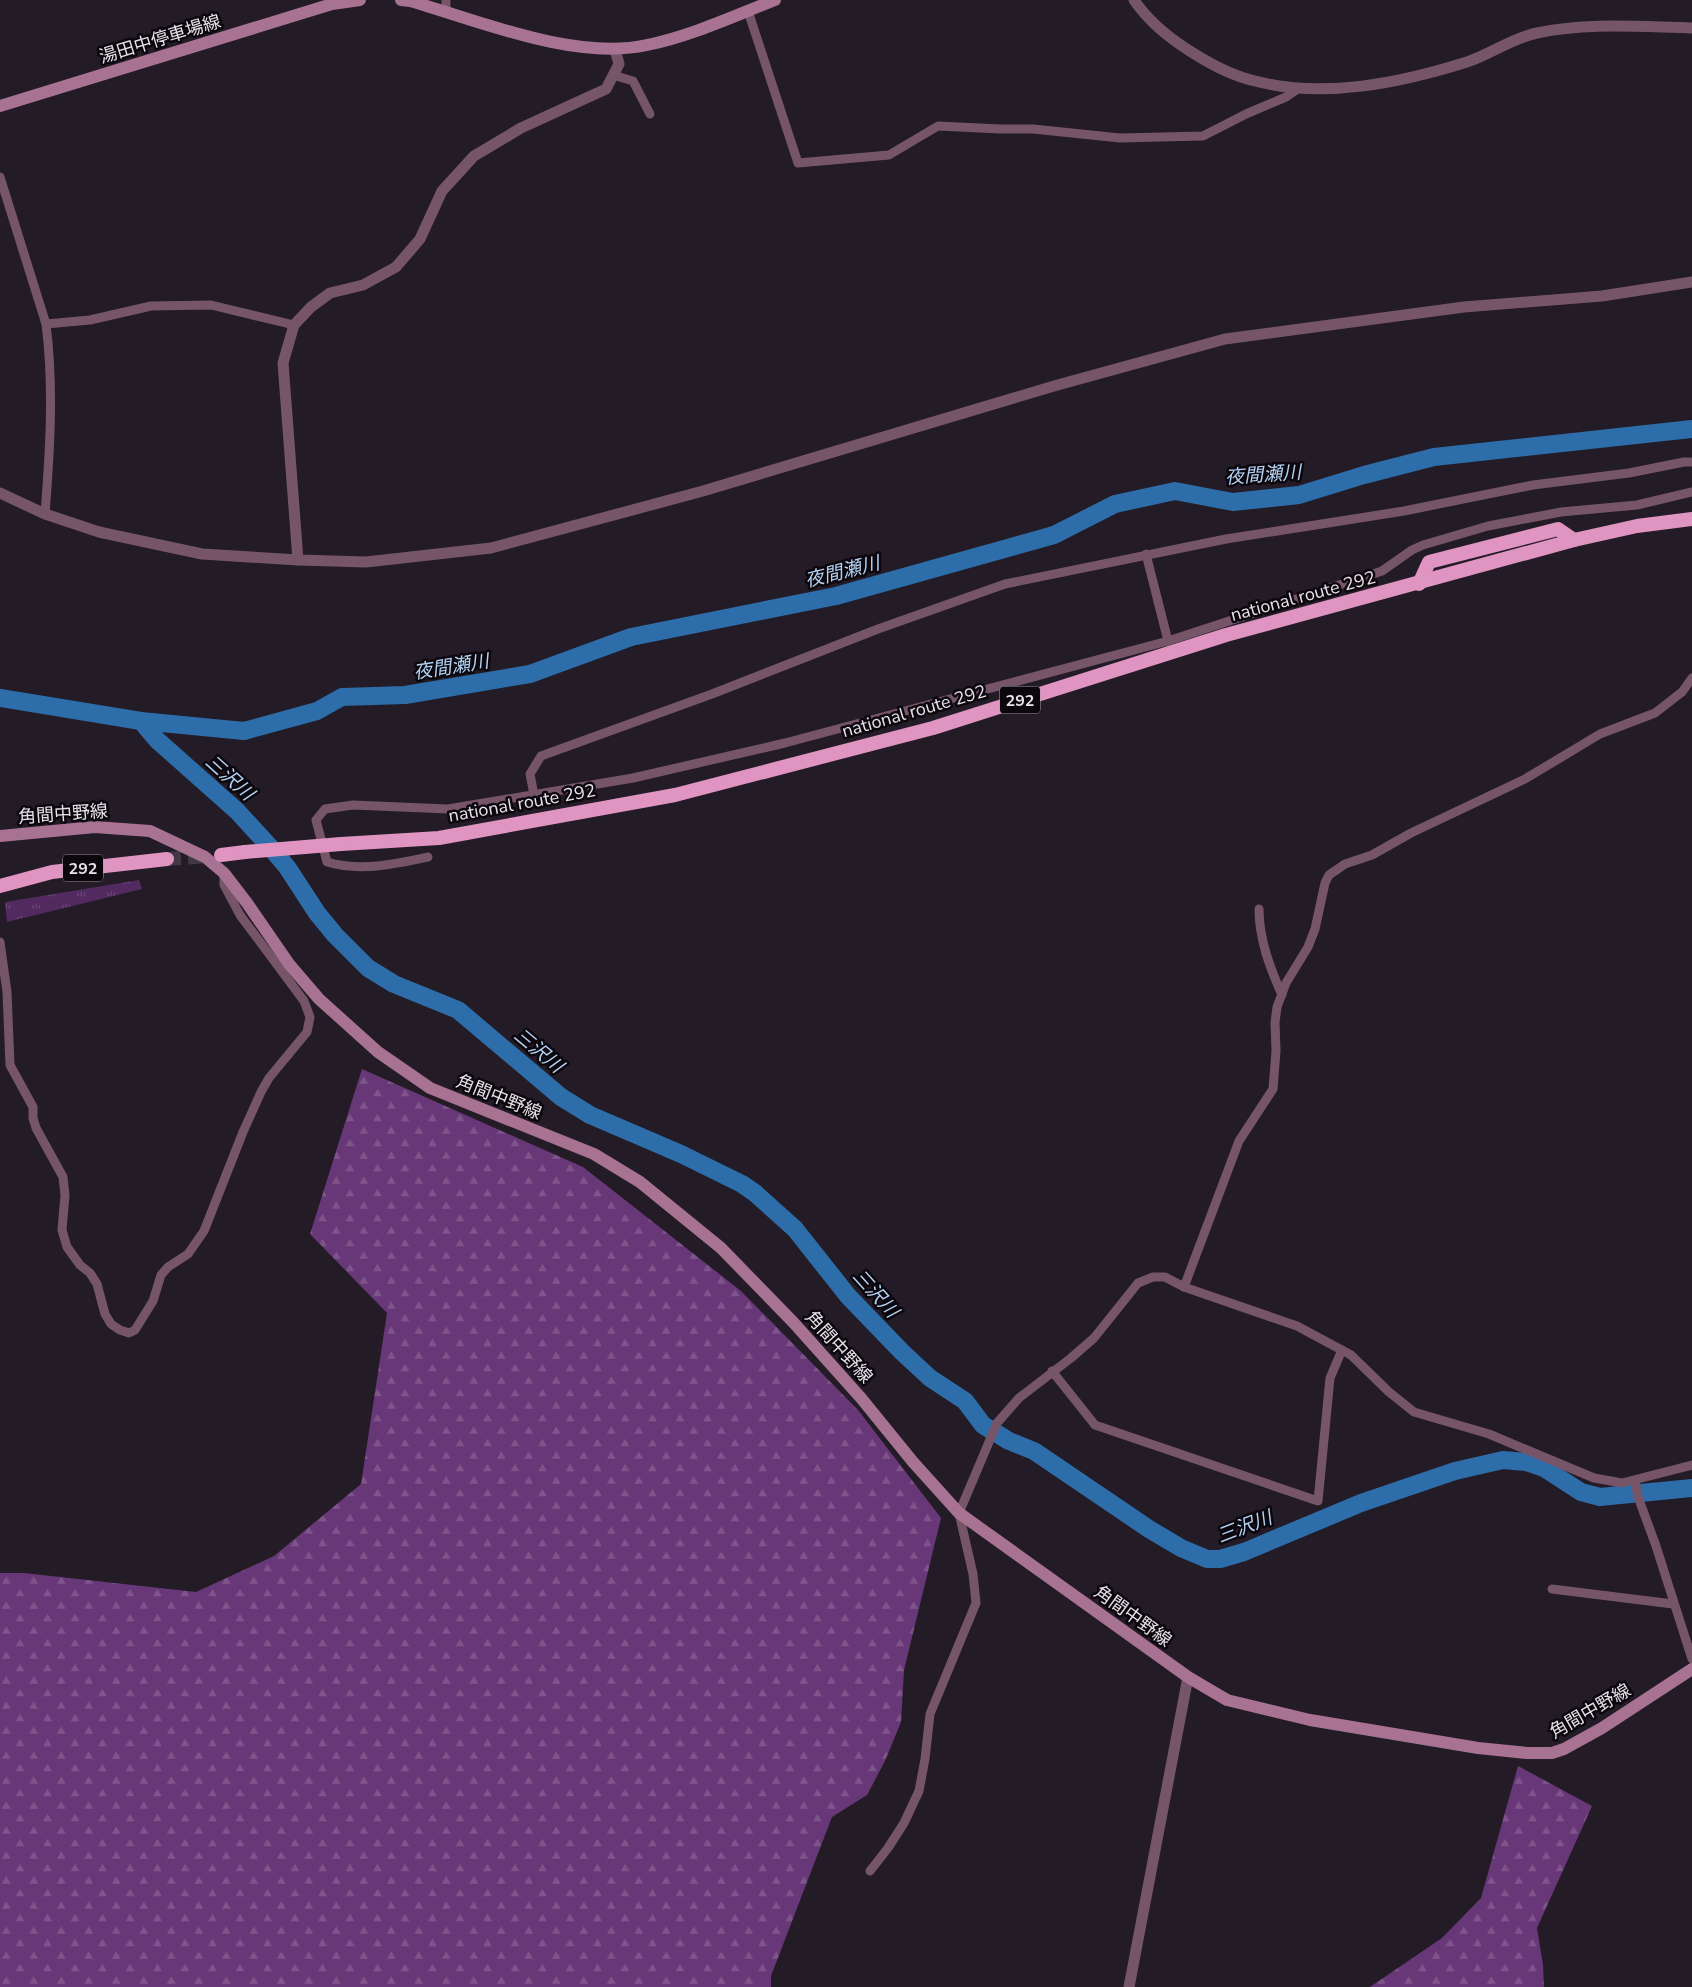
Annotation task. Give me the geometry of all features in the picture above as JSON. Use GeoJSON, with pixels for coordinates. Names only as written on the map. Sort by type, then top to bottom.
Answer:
{"type":"FeatureCollection","features":[{"type":"Feature","properties":{"kind":"highway","name":"national route 292"},"geometry":{"type":"LineString","coordinates":[[221,855],[341,844],[439,838],[674,795],[933,728],[1226,636],[1574,540],[1637,526],[1692,519]]}},
{"type":"Feature","properties":{"kind":"highway","name":"292"},"geometry":{"type":"LineString","coordinates":[[0,886],[52,872],[167,859]]}},
{"type":"Feature","properties":{"kind":"main road","name":"湯田中停車場線"},"geometry":{"type":"LineString","coordinates":[[0,106],[77,84],[332,4],[360,0]]}},
{"type":"Feature","properties":{"kind":"main road"},"geometry":{"type":"LineString","coordinates":[[402,0],[446,6],[517,32],[578,47],[615,49],[646,46],[674,38],[776,0]]}},
{"type":"Feature","properties":{"kind":"main road","name":"角間中野線"},"geometry":{"type":"LineString","coordinates":[[0,836],[95,827],[150,831],[205,857],[224,873],[289,964],[319,1000],[378,1052],[430,1088],[594,1154],[640,1182],[721,1248],[793,1322],[959,1513],[1188,1677],[1227,1700],[1310,1720],[1478,1748],[1552,1753],[1564,1749],[1602,1728],[1692,1669]]}},
{"type":"Feature","properties":{"kind":"street"},"geometry":{"type":"LineString","coordinates":[[1134,0],[1162,32],[1205,61],[1255,81],[1299,88],[1330,89],[1400,80],[1469,61],[1534,33],[1627,26],[1692,28]]}},
{"type":"Feature","properties":{"kind":"street"},"geometry":{"type":"LineString","coordinates":[[748,11],[798,162],[889,155],[938,126],[1034,128],[1120,138],[1203,136],[1246,114],[1286,98],[1299,88]]}},
{"type":"Feature","properties":{"kind":"street"},"geometry":{"type":"LineString","coordinates":[[298,560],[283,363],[294,324],[310,307],[330,293],[363,285],[396,267],[420,239],[442,191],[474,156],[521,128],[606,88],[619,64],[615,49]]}},
{"type":"Feature","properties":{"kind":"street"},"geometry":{"type":"LineString","coordinates":[[613,75],[633,81],[650,114]]}},
{"type":"Feature","properties":{"kind":"street"},"geometry":{"type":"LineString","coordinates":[[0,177],[46,324],[50,357],[51,436],[45,514]]}},
{"type":"Feature","properties":{"kind":"street"},"geometry":{"type":"LineString","coordinates":[[0,493],[45,514],[99,532],[202,554],[366,562],[491,548],[703,491],[1054,386],[1225,339],[1464,307],[1602,296],[1692,282]]}},
{"type":"Feature","properties":{"kind":"street"},"geometry":{"type":"LineString","coordinates":[[46,324],[90,320],[151,306],[211,305],[294,324]]}},
{"type":"Feature","properties":{"kind":"street"},"geometry":{"type":"LineString","coordinates":[[534,795],[530,774],[541,756],[712,694],[878,628],[1005,584],[1226,539],[1404,511],[1533,485],[1629,473],[1692,462]]}},
{"type":"Feature","properties":{"kind":"street"},"geometry":{"type":"LineString","coordinates":[[428,857],[394,864],[343,867],[328,862],[316,820],[325,809],[352,806],[448,809],[534,795],[633,778],[785,743],[1168,640],[1382,571],[1412,550],[1423,545],[1488,526],[1561,512],[1637,505],[1692,492]]}},
{"type":"Feature","properties":{"kind":"street"},"geometry":{"type":"LineString","coordinates":[[1146,554],[1168,640]]}},
{"type":"Feature","properties":{"kind":"street"},"geometry":{"type":"LineString","coordinates":[[1184,1286],[1239,1141],[1272,1089],[1276,1051],[1275,1022],[1282,995],[1286,983],[1308,947],[1315,929],[1325,883],[1329,875],[1345,864],[1372,855],[1411,833],[1525,779],[1600,734],[1655,713],[1682,692],[1692,678]]}},
{"type":"Feature","properties":{"kind":"street"},"geometry":{"type":"LineString","coordinates":[[0,942],[7,992],[10,1065],[33,1107],[33,1118],[36,1128],[63,1177],[65,1195],[62,1230],[67,1247],[97,1284],[105,1314],[111,1324],[129,1333],[135,1330],[153,1301],[161,1275],[168,1267],[188,1254],[204,1231],[261,1092],[269,1078],[307,1032],[309,1025],[310,1017],[304,1001],[240,914],[224,885],[224,873]]}},
{"type":"Feature","properties":{"kind":"street"},"geometry":{"type":"LineString","coordinates":[[1260,909],[1259,924],[1264,947],[1282,995]]}},
{"type":"Feature","properties":{"kind":"street"},"geometry":{"type":"LineString","coordinates":[[870,1871],[904,1823],[919,1791],[930,1714],[976,1603],[973,1574],[959,1513],[1001,1417],[1019,1398],[1094,1338],[1138,1283],[1153,1277],[1165,1277],[1184,1286],[1297,1326],[1351,1356],[1414,1412],[1488,1434],[1594,1478],[1617,1483],[1635,1483],[1692,1465]]}},
{"type":"Feature","properties":{"kind":"street"},"geometry":{"type":"LineString","coordinates":[[1052,1371],[1095,1425],[1318,1501],[1330,1378],[1342,1350]]}},
{"type":"Feature","properties":{"kind":"street"},"geometry":{"type":"LineString","coordinates":[[1635,1483],[1638,1498],[1656,1546],[1692,1659]]}},
{"type":"Feature","properties":{"kind":"street"},"geometry":{"type":"LineString","coordinates":[[1552,1589],[1673,1604]]}},
{"type":"Feature","properties":{"kind":"street"},"geometry":{"type":"LineString","coordinates":[[1129,1987],[1188,1677]]}},
{"type":"Feature","properties":{"kind":"green space"},"geometry":{"type":"Polygon","coordinates":[[[139,880],[142,889],[7,922],[5,902],[139,880]]]}},
{"type":"Feature","properties":{"kind":"green space"},"geometry":{"type":"Polygon","coordinates":[[[362,1069],[583,1167],[741,1291],[858,1410],[941,1518],[904,1670],[901,1722],[885,1761],[867,1795],[832,1817],[771,1976],[771,1987],[0,1987],[0,1573],[24,1573],[196,1592],[274,1556],[361,1484],[387,1313],[310,1234],[362,1069]]]}},
{"type":"Feature","properties":{"kind":"green space"},"geometry":{"type":"Polygon","coordinates":[[[1518,1766],[1592,1806],[1537,1928],[1543,1965],[1544,1987],[1370,1987],[1442,1938],[1481,1898],[1518,1766]]]}},
{"type":"Feature","properties":{"kind":"waterway","name":"夜間瀬川"},"geometry":{"type":"LineString","coordinates":[[0,698],[141,721],[244,731],[317,711],[342,697],[405,695],[530,674],[631,637],[836,596],[1054,535],[1115,504],[1175,491],[1233,502],[1299,495],[1364,475],[1434,457],[1692,429]]}},
{"type":"Feature","properties":{"kind":"waterway","name":"三沢川"},"geometry":{"type":"LineString","coordinates":[[141,721],[157,740],[237,811],[287,867],[317,913],[335,935],[368,968],[394,984],[458,1010],[561,1097],[590,1115],[681,1154],[742,1184],[755,1193],[795,1229],[848,1296],[902,1352],[930,1378],[965,1401],[983,1425],[1009,1441],[1034,1451],[1149,1529],[1181,1548],[1207,1559],[1220,1559],[1244,1552],[1361,1503],[1455,1471],[1503,1460],[1526,1462],[1544,1468],[1581,1492],[1600,1497],[1692,1488]]}},
{"type":"Feature","properties":{"kind":"tunnel"},"geometry":{"type":"LineString","coordinates":[[167,859],[209,856]]}}]}
